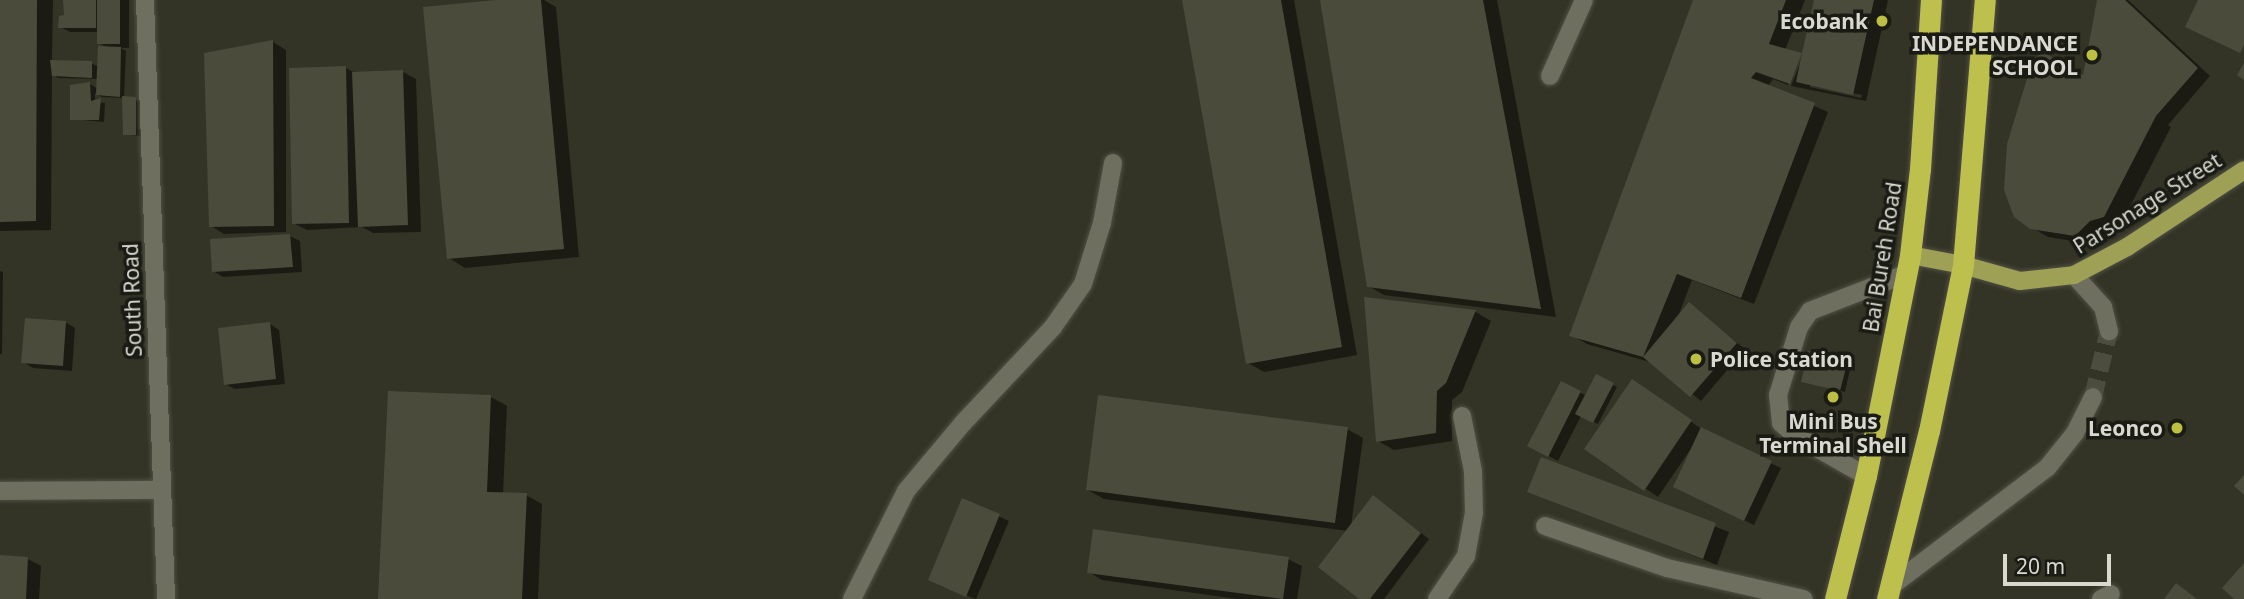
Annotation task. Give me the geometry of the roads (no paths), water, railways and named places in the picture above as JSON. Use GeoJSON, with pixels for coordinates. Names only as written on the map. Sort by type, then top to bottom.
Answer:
{"type":"FeatureCollection","features":[{"type":"Feature","properties":{"kind":"highway","name":"Bai Bureh Road"},"geometry":{"type":"LineString","coordinates":[[1835,599],[1866,476],[1908,264],[1920,169],[1931,0]]}},
{"type":"Feature","properties":{"kind":"highway"},"geometry":{"type":"LineString","coordinates":[[1889,593],[1929,431],[1963,265],[1985,0]]}},
{"type":"Feature","properties":{"kind":"main road","name":"Parsonage Street"},"geometry":{"type":"LineString","coordinates":[[1908,264],[1963,265],[2020,281],[2074,275],[2127,247],[2244,170]]}},
{"type":"Feature","properties":{"kind":"street","name":"South Road"},"geometry":{"type":"LineString","coordinates":[[145,0],[166,599]]}},
{"type":"Feature","properties":{"kind":"street"},"geometry":{"type":"LineString","coordinates":[[1550,76],[1584,0]]}},
{"type":"Feature","properties":{"kind":"street"},"geometry":{"type":"LineString","coordinates":[[852,599],[906,491],[1053,327],[1083,284],[1102,223],[1113,163]]}},
{"type":"Feature","properties":{"kind":"street"},"geometry":{"type":"LineString","coordinates":[[1866,476],[1796,436],[1781,423],[1778,395],[1799,327],[1810,311],[1908,264]]}},
{"type":"Feature","properties":{"kind":"street"},"geometry":{"type":"LineString","coordinates":[[2074,275],[2104,307],[2109,331]]}},
{"type":"Feature","properties":{"kind":"street"},"geometry":{"type":"LineString","coordinates":[[1889,593],[2047,468],[2076,433],[2093,397]]}},
{"type":"Feature","properties":{"kind":"street"},"geometry":{"type":"LineString","coordinates":[[1437,599],[1466,556],[1474,513],[1473,471],[1462,416]]}},
{"type":"Feature","properties":{"kind":"street"},"geometry":{"type":"LineString","coordinates":[[0,491],[162,491]]}},
{"type":"Feature","properties":{"kind":"street"},"geometry":{"type":"LineString","coordinates":[[1545,526],[1667,568],[1804,599]]}},
{"type":"Feature","properties":{"kind":"tunnel"},"geometry":{"type":"LineString","coordinates":[[2093,397],[2109,331]]}},
{"type":"Feature","properties":{"kind":"place","name":"Ecobank"},"geometry":{"type":"Point","coordinates":[1882,21]}},
{"type":"Feature","properties":{"kind":"place","name":"INDEPENDANCE SCHOOL"},"geometry":{"type":"Point","coordinates":[2092,55]}},
{"type":"Feature","properties":{"kind":"place","name":"Police Station"},"geometry":{"type":"Point","coordinates":[1696,359]}},
{"type":"Feature","properties":{"kind":"place","name":"Mini Bus Terminal Shell"},"geometry":{"type":"Point","coordinates":[1833,397]}},
{"type":"Feature","properties":{"kind":"place","name":"Leonco"},"geometry":{"type":"Point","coordinates":[2177,428]}}]}
